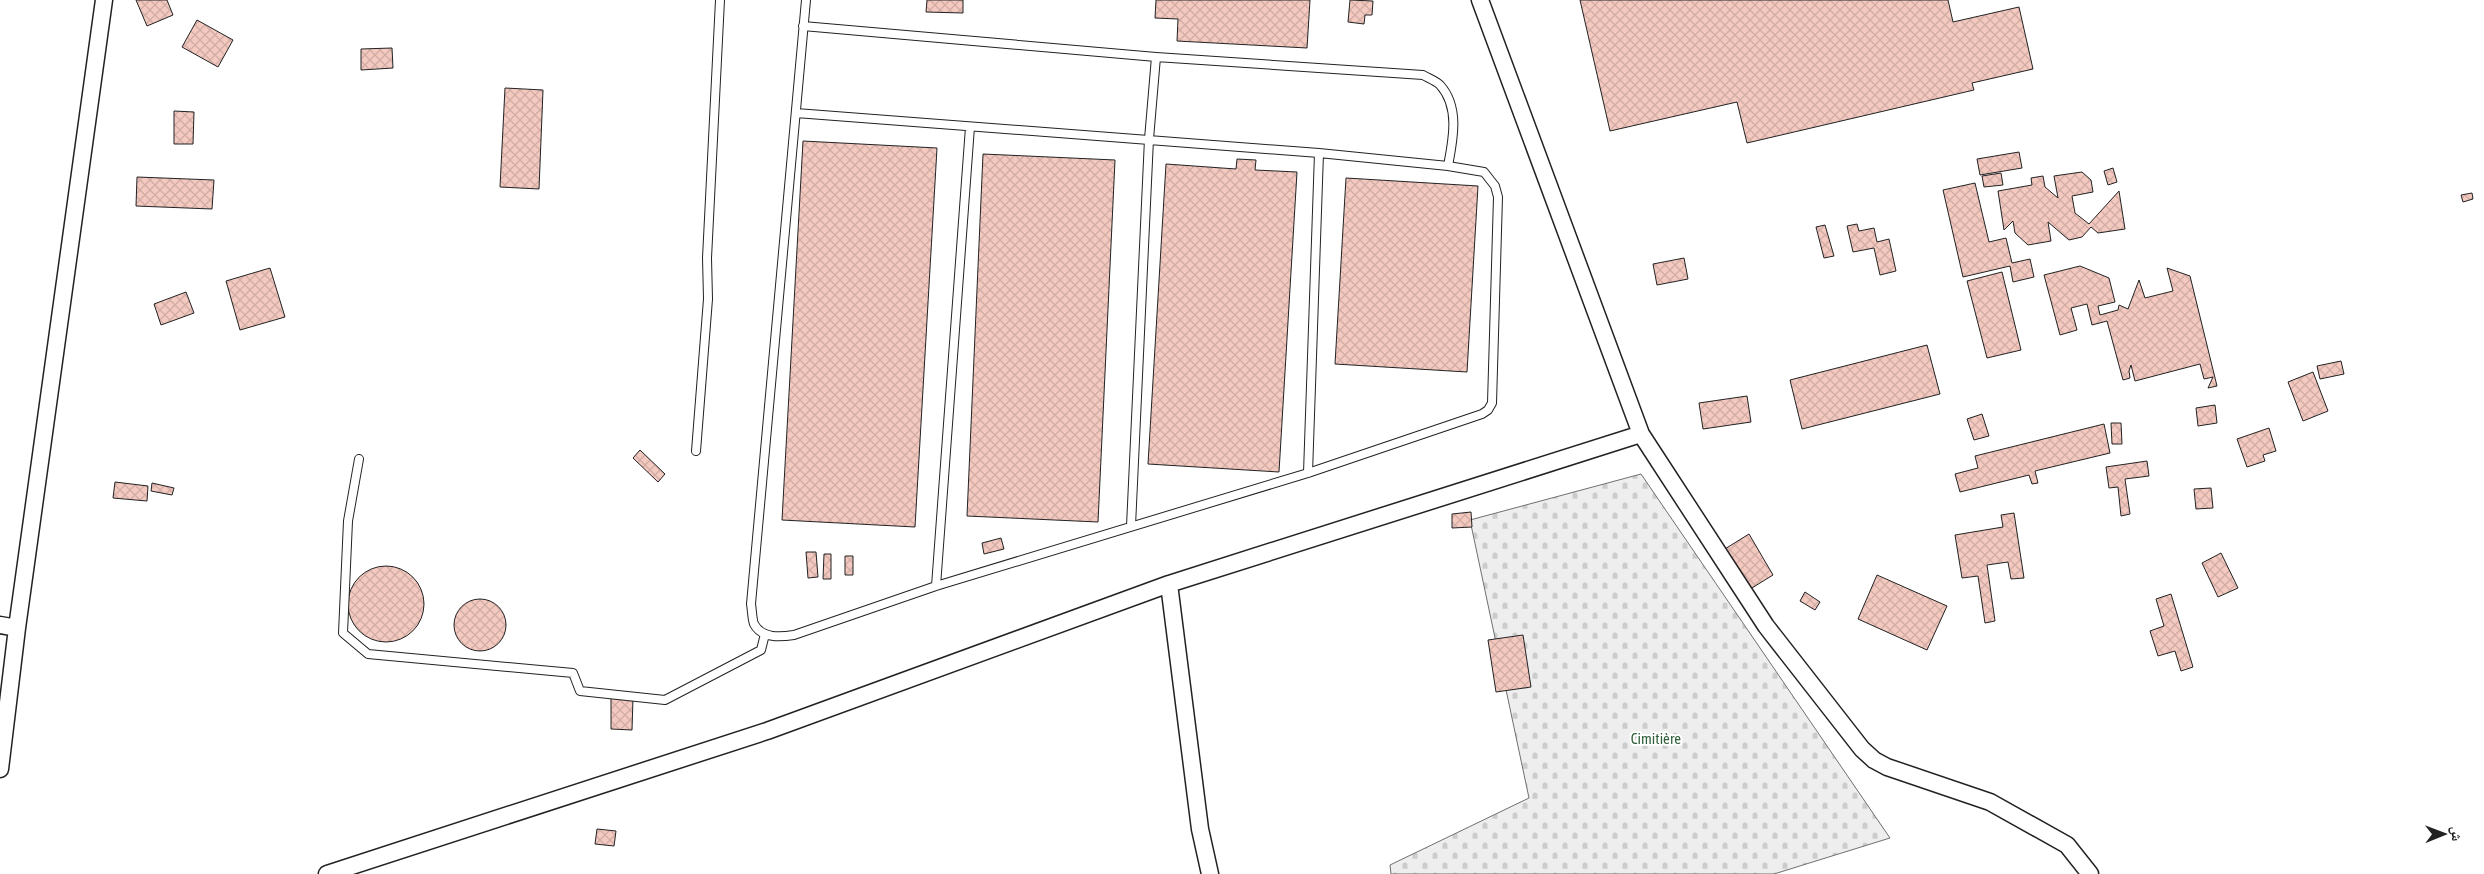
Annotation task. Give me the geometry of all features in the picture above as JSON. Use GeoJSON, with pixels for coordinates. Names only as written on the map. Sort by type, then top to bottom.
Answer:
{"type":"FeatureCollection","features":[{"type":"Feature","properties":{"kind":"street"},"geometry":{"type":"LineString","coordinates":[[0,769],[17,628],[104,0]]}},
{"type":"Feature","properties":{"kind":"street"},"geometry":{"type":"LineString","coordinates":[[1480,0],[1641,434],[1766,626],[1862,749],[1874,760],[1887,767],[1990,802],[2067,845],[2090,874]]}},
{"type":"Feature","properties":{"kind":"street"},"geometry":{"type":"LineString","coordinates":[[326,874],[767,731],[1169,584],[1641,434]]}},
{"type":"Feature","properties":{"kind":"street"},"geometry":{"type":"LineString","coordinates":[[1169,584],[1200,829],[1210,874]]}},
{"type":"Feature","properties":{"kind":"street"},"geometry":{"type":"LineString","coordinates":[[0,625],[17,628]]}},
{"type":"Feature","properties":{"kind":"lane"},"geometry":{"type":"LineString","coordinates":[[696,451],[708,299],[707,258],[720,0]]}},
{"type":"Feature","properties":{"kind":"lane"},"geometry":{"type":"LineString","coordinates":[[796,113],[1319,153],[1448,166],[1484,172],[1495,186],[1498,197],[1492,403],[1488,410],[1482,414],[1308,473],[936,586],[794,635],[778,637],[765,634],[754,624],[751,604],[806,0]]}},
{"type":"Feature","properties":{"kind":"lane"},"geometry":{"type":"LineString","coordinates":[[803,26],[1156,57],[1423,75],[1440,85],[1450,104],[1455,128],[1448,166]]}},
{"type":"Feature","properties":{"kind":"lane"},"geometry":{"type":"LineString","coordinates":[[1131,526],[1149,139],[1156,57]]}},
{"type":"Feature","properties":{"kind":"lane"},"geometry":{"type":"LineString","coordinates":[[936,586],[970,127]]}},
{"type":"Feature","properties":{"kind":"lane"},"geometry":{"type":"LineString","coordinates":[[1308,473],[1319,153]]}},
{"type":"Feature","properties":{"kind":"lane"},"geometry":{"type":"LineString","coordinates":[[358,460],[348,522],[343,633],[368,654],[573,673],[580,691],[665,700],[761,650],[765,634]]}},
{"type":"Feature","properties":{"kind":"green space","name":"Cimitière"},"geometry":{"type":"Polygon","coordinates":[[[1641,474],[1890,838],[1774,874],[1391,874],[1390,865],[1529,798],[1470,520],[1641,474]]]}},
{"type":"Feature","properties":{"kind":"building"},"geometry":{"type":"Polygon","coordinates":[[[136,0],[167,0],[173,15],[147,26],[136,0]]]}},
{"type":"Feature","properties":{"kind":"building"},"geometry":{"type":"Polygon","coordinates":[[[927,0],[963,0],[963,13],[926,12],[927,0]]]}},
{"type":"Feature","properties":{"kind":"building"},"geometry":{"type":"Polygon","coordinates":[[[1156,0],[1310,0],[1307,48],[1177,41],[1178,19],[1155,18],[1156,0]]]}},
{"type":"Feature","properties":{"kind":"building"},"geometry":{"type":"Polygon","coordinates":[[[1350,0],[1373,1],[1372,15],[1365,15],[1364,24],[1348,22],[1350,0]]]}},
{"type":"Feature","properties":{"kind":"building"},"geometry":{"type":"Polygon","coordinates":[[[1580,0],[1948,0],[1953,22],[2019,7],[2033,69],[1972,83],[1974,90],[1747,143],[1737,102],[1610,131],[1580,0]]]}},
{"type":"Feature","properties":{"kind":"building"},"geometry":{"type":"Polygon","coordinates":[[[197,20],[233,40],[218,67],[182,47],[197,20]]]}},
{"type":"Feature","properties":{"kind":"building"},"geometry":{"type":"Polygon","coordinates":[[[392,48],[393,68],[361,70],[361,49],[392,48]]]}},
{"type":"Feature","properties":{"kind":"building"},"geometry":{"type":"Polygon","coordinates":[[[505,88],[543,90],[539,189],[500,187],[505,88]]]}},
{"type":"Feature","properties":{"kind":"building"},"geometry":{"type":"Polygon","coordinates":[[[174,111],[194,112],[193,144],[174,144],[174,111]]]}},
{"type":"Feature","properties":{"kind":"building"},"geometry":{"type":"Polygon","coordinates":[[[803,141],[937,148],[915,527],[782,520],[803,141]]]}},
{"type":"Feature","properties":{"kind":"building"},"geometry":{"type":"Polygon","coordinates":[[[2019,152],[2022,168],[1980,175],[1977,159],[2019,152]]]}},
{"type":"Feature","properties":{"kind":"building"},"geometry":{"type":"Polygon","coordinates":[[[983,154],[1115,160],[1098,522],[967,516],[983,154]]]}},
{"type":"Feature","properties":{"kind":"building"},"geometry":{"type":"Polygon","coordinates":[[[1237,159],[1256,160],[1255,170],[1297,172],[1279,472],[1148,464],[1166,164],[1236,169],[1237,159]]]}},
{"type":"Feature","properties":{"kind":"building"},"geometry":{"type":"Polygon","coordinates":[[[2113,168],[2117,182],[2108,185],[2104,171],[2113,168]]]}},
{"type":"Feature","properties":{"kind":"building"},"geometry":{"type":"Polygon","coordinates":[[[2082,172],[2091,180],[2093,192],[2072,196],[2075,213],[2089,224],[2119,191],[2125,229],[2098,233],[2091,227],[2082,237],[2069,240],[2048,222],[2051,241],[2028,245],[2015,233],[2013,221],[2004,230],[1998,191],[2032,185],[2031,178],[2043,176],[2045,187],[2058,198],[2054,176],[2082,172]]]}},
{"type":"Feature","properties":{"kind":"building"},"geometry":{"type":"Polygon","coordinates":[[[2001,173],[2003,185],[1984,187],[1982,176],[2001,173]]]}},
{"type":"Feature","properties":{"kind":"building"},"geometry":{"type":"Polygon","coordinates":[[[137,177],[214,180],[212,209],[136,206],[137,177]]]}},
{"type":"Feature","properties":{"kind":"building"},"geometry":{"type":"Polygon","coordinates":[[[1346,178],[1478,186],[1467,372],[1335,364],[1346,178]]]}},
{"type":"Feature","properties":{"kind":"building"},"geometry":{"type":"Polygon","coordinates":[[[1975,183],[1989,242],[2006,238],[2012,263],[2030,259],[2034,277],[2013,282],[2010,266],[1963,277],[1943,190],[1975,183]]]}},
{"type":"Feature","properties":{"kind":"building"},"geometry":{"type":"Polygon","coordinates":[[[2472,193],[2473,199],[2463,202],[2461,195],[2472,193]]]}},
{"type":"Feature","properties":{"kind":"building"},"geometry":{"type":"Polygon","coordinates":[[[1857,224],[1859,231],[1874,228],[1877,242],[1889,239],[1896,271],[1880,275],[1874,248],[1853,252],[1847,226],[1857,224]]]}},
{"type":"Feature","properties":{"kind":"building"},"geometry":{"type":"Polygon","coordinates":[[[1825,225],[1834,256],[1824,258],[1816,227],[1825,225]]]}},
{"type":"Feature","properties":{"kind":"building"},"geometry":{"type":"Polygon","coordinates":[[[1684,258],[1688,279],[1657,285],[1653,264],[1684,258]]]}},
{"type":"Feature","properties":{"kind":"building"},"geometry":{"type":"Polygon","coordinates":[[[2080,266],[2109,278],[2115,302],[2098,306],[2100,315],[2118,310],[2119,305],[2128,309],[2139,280],[2145,298],[2173,291],[2167,268],[2190,276],[2217,386],[2208,388],[2213,377],[2204,379],[2200,364],[2135,381],[2131,365],[2129,371],[2130,378],[2123,380],[2107,321],[2092,325],[2087,304],[2071,308],[2077,330],[2060,335],[2044,275],[2080,266]]]}},
{"type":"Feature","properties":{"kind":"building"},"geometry":{"type":"Polygon","coordinates":[[[270,268],[285,317],[240,330],[226,281],[270,268]]]}},
{"type":"Feature","properties":{"kind":"building"},"geometry":{"type":"Polygon","coordinates":[[[2002,272],[2021,350],[1987,358],[1967,281],[2002,272]]]}},
{"type":"Feature","properties":{"kind":"building"},"geometry":{"type":"Polygon","coordinates":[[[186,292],[194,313],[161,325],[154,304],[186,292]]]}},
{"type":"Feature","properties":{"kind":"building"},"geometry":{"type":"Polygon","coordinates":[[[1927,345],[1940,394],[1802,429],[1790,380],[1927,345]]]}},
{"type":"Feature","properties":{"kind":"building"},"geometry":{"type":"Polygon","coordinates":[[[2341,361],[2344,374],[2320,379],[2317,366],[2341,361]]]}},
{"type":"Feature","properties":{"kind":"building"},"geometry":{"type":"Polygon","coordinates":[[[2313,372],[2328,411],[2303,421],[2288,382],[2313,372]]]}},
{"type":"Feature","properties":{"kind":"building"},"geometry":{"type":"Polygon","coordinates":[[[1747,396],[1751,422],[1703,429],[1699,403],[1747,396]]]}},
{"type":"Feature","properties":{"kind":"building"},"geometry":{"type":"Polygon","coordinates":[[[2215,405],[2217,423],[2198,426],[2196,408],[2215,405]]]}},
{"type":"Feature","properties":{"kind":"building"},"geometry":{"type":"Polygon","coordinates":[[[1982,414],[1989,436],[1974,440],[1967,419],[1982,414]]]}},
{"type":"Feature","properties":{"kind":"building"},"geometry":{"type":"Polygon","coordinates":[[[2111,423],[2121,423],[2122,444],[2112,444],[2111,423]]]}},
{"type":"Feature","properties":{"kind":"building"},"geometry":{"type":"Polygon","coordinates":[[[2104,424],[2110,453],[2035,471],[2038,483],[2032,484],[2029,475],[1960,492],[1955,474],[1978,468],[1975,456],[2104,424]]]}},
{"type":"Feature","properties":{"kind":"building"},"geometry":{"type":"Polygon","coordinates":[[[2269,428],[2276,451],[2263,455],[2265,461],[2247,467],[2237,439],[2269,428]]]}},
{"type":"Feature","properties":{"kind":"building"},"geometry":{"type":"Polygon","coordinates":[[[640,450],[665,474],[658,482],[633,458],[640,450]]]}},
{"type":"Feature","properties":{"kind":"building"},"geometry":{"type":"Polygon","coordinates":[[[2147,461],[2149,476],[2125,479],[2130,514],[2121,516],[2118,487],[2109,488],[2106,467],[2147,461]]]}},
{"type":"Feature","properties":{"kind":"building"},"geometry":{"type":"Polygon","coordinates":[[[115,482],[148,486],[147,501],[113,498],[115,482]]]}},
{"type":"Feature","properties":{"kind":"building"},"geometry":{"type":"Polygon","coordinates":[[[152,483],[174,488],[172,495],[151,491],[152,483]]]}},
{"type":"Feature","properties":{"kind":"building"},"geometry":{"type":"Polygon","coordinates":[[[2211,488],[2213,508],[2196,509],[2194,489],[2211,488]]]}},
{"type":"Feature","properties":{"kind":"building"},"geometry":{"type":"Polygon","coordinates":[[[1471,512],[1472,527],[1452,528],[1452,514],[1471,512]]]}},
{"type":"Feature","properties":{"kind":"building"},"geometry":{"type":"Polygon","coordinates":[[[2014,513],[2024,578],[2011,579],[2008,562],[1987,565],[1995,621],[1985,623],[1978,576],[1962,578],[1955,535],[2003,527],[2001,515],[2014,513]]]}},
{"type":"Feature","properties":{"kind":"building"},"geometry":{"type":"Polygon","coordinates":[[[1749,534],[1773,575],[1747,591],[1720,552],[1749,534]]]}},
{"type":"Feature","properties":{"kind":"building"},"geometry":{"type":"Polygon","coordinates":[[[1001,538],[1004,549],[984,554],[982,543],[1001,538]]]}},
{"type":"Feature","properties":{"kind":"building"},"geometry":{"type":"Polygon","coordinates":[[[806,552],[816,552],[818,577],[808,578],[806,552]]]}},
{"type":"Feature","properties":{"kind":"building"},"geometry":{"type":"Polygon","coordinates":[[[2221,553],[2238,588],[2218,597],[2202,563],[2221,553]]]}},
{"type":"Feature","properties":{"kind":"building"},"geometry":{"type":"Polygon","coordinates":[[[824,554],[831,554],[831,579],[823,579],[824,554]]]}},
{"type":"Feature","properties":{"kind":"building"},"geometry":{"type":"Polygon","coordinates":[[[845,556],[853,556],[853,575],[845,575],[845,556]]]}},
{"type":"Feature","properties":{"kind":"building"},"geometry":{"type":"Polygon","coordinates":[[[379,566],[393,566],[407,572],[418,583],[422,589],[424,604],[422,619],[413,631],[401,640],[379,642],[365,636],[354,625],[348,611],[348,597],[354,583],[365,572],[379,566]]]}},
{"type":"Feature","properties":{"kind":"building"},"geometry":{"type":"Polygon","coordinates":[[[1877,575],[1947,606],[1927,650],[1858,619],[1877,575]]]}},
{"type":"Feature","properties":{"kind":"building"},"geometry":{"type":"Polygon","coordinates":[[[1805,592],[1820,602],[1815,610],[1800,601],[1805,592]]]}},
{"type":"Feature","properties":{"kind":"building"},"geometry":{"type":"Polygon","coordinates":[[[2171,594],[2193,667],[2181,671],[2175,651],[2158,656],[2150,631],[2164,626],[2156,599],[2171,594]]]}},
{"type":"Feature","properties":{"kind":"building"},"geometry":{"type":"Polygon","coordinates":[[[480,599],[490,601],[498,607],[504,615],[506,625],[504,635],[498,643],[490,649],[480,651],[470,649],[462,643],[456,635],[454,625],[456,615],[462,607],[470,601],[480,599]]]}},
{"type":"Feature","properties":{"kind":"building"},"geometry":{"type":"Polygon","coordinates":[[[1523,635],[1531,687],[1496,692],[1488,640],[1523,635]]]}},
{"type":"Feature","properties":{"kind":"building"},"geometry":{"type":"Polygon","coordinates":[[[611,698],[633,698],[632,730],[611,729],[611,698]]]}},
{"type":"Feature","properties":{"kind":"building"},"geometry":{"type":"Polygon","coordinates":[[[597,829],[616,831],[614,846],[595,844],[597,829]]]}}]}
